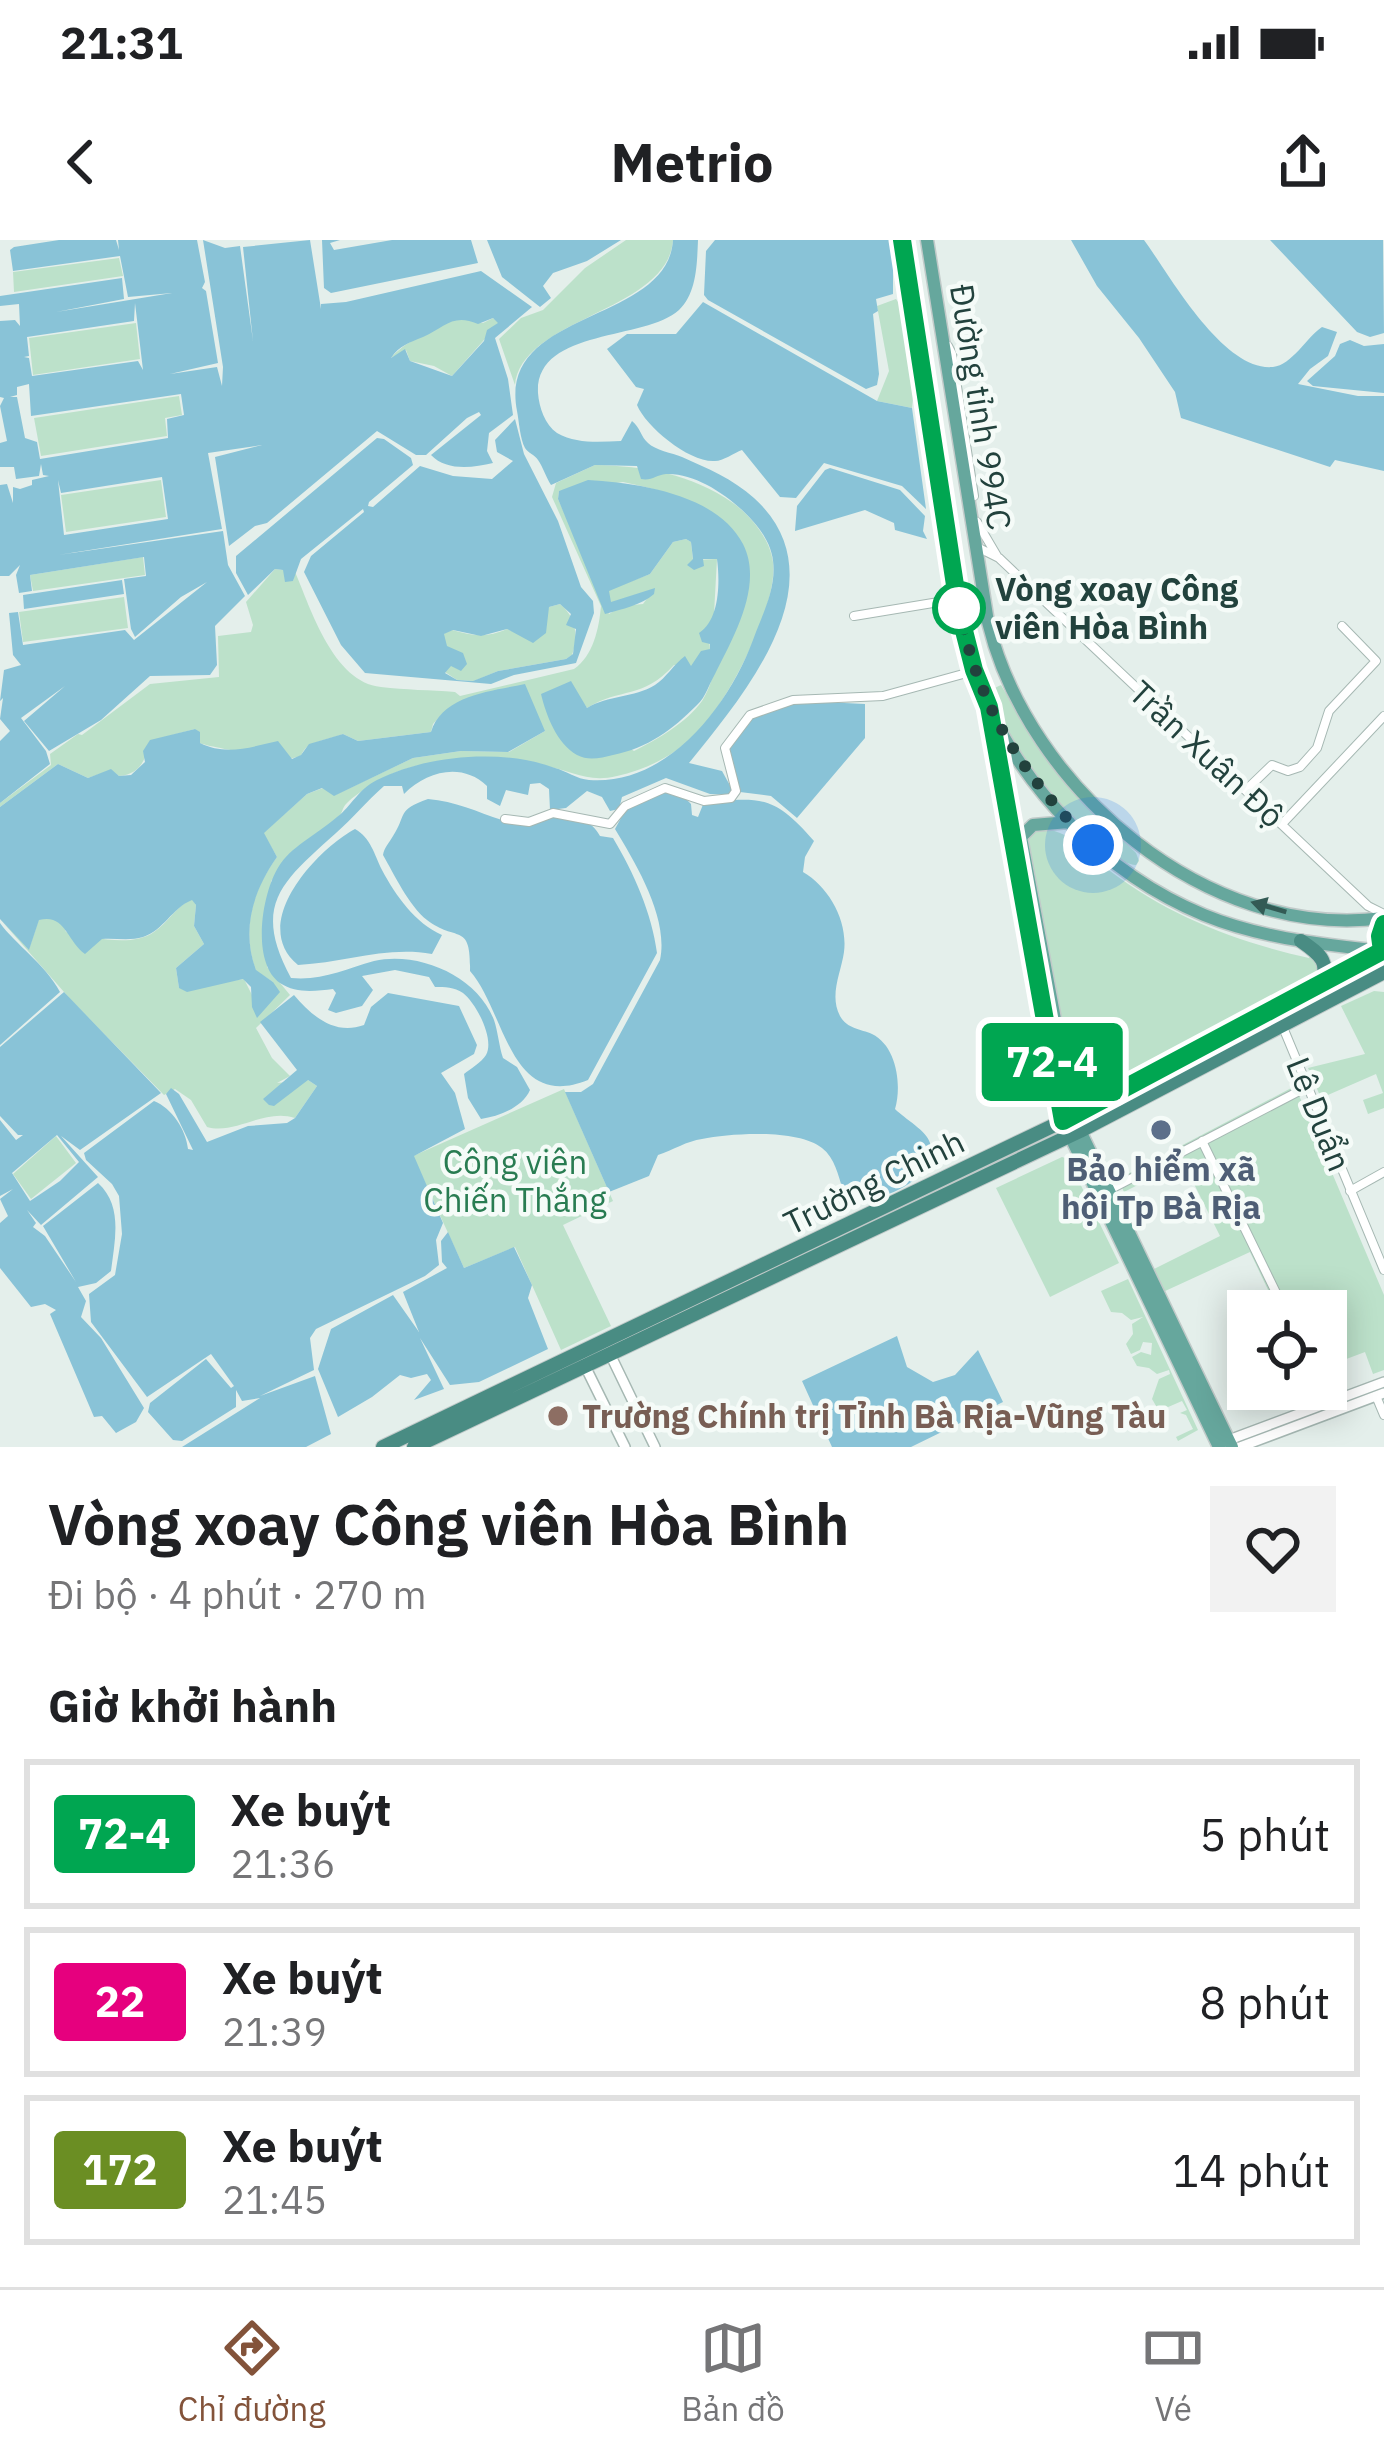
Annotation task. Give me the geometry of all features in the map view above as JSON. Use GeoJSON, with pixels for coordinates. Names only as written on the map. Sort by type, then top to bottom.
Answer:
{"type":"FeatureCollection","features":[{"type":"Feature","properties":{"kind":"highway"},"geometry":{"type":"LineString","coordinates":[[1383,953],[1384,919]]}},
{"type":"Feature","properties":{"kind":"highway"},"geometry":{"type":"LineString","coordinates":[[1301,941],[1324,958],[1326,967],[1318,987]]}},
{"type":"Feature","properties":{"kind":"highway","name":"Trường Chinh"},"geometry":{"type":"LineString","coordinates":[[1072,1126],[1383,953]]}},
{"type":"Feature","properties":{"kind":"highway","name":"Trường Chinh"},"geometry":{"type":"LineString","coordinates":[[414,1447],[607,1347],[1384,972]]}},
{"type":"Feature","properties":{"kind":"highway","name":"Trường Chinh"},"geometry":{"type":"LineString","coordinates":[[383,1447],[581,1360]]}},
{"type":"Feature","properties":{"kind":"main road","name":"Đường tỉnh 994C"},"geometry":{"type":"LineString","coordinates":[[902,240],[958,599],[974,670],[989,707],[1025,769],[1069,822],[1107,857],[1160,894],[1232,925],[1383,953]]}},
{"type":"Feature","properties":{"kind":"main road","name":"Đường tỉnh 994C"},"geometry":{"type":"LineString","coordinates":[[927,240],[993,642],[1007,680],[1048,751],[1102,814],[1168,864],[1261,906],[1334,920],[1384,919]]}},
{"type":"Feature","properties":{"kind":"main road"},"geometry":{"type":"LineString","coordinates":[[989,707],[1072,1126],[1225,1445]]}},
{"type":"Feature","properties":{"kind":"main road"},"geometry":{"type":"LineString","coordinates":[[1016,838],[1033,825],[1069,822]]}},
{"type":"Feature","properties":{"kind":"main road"},"geometry":{"type":"LineString","coordinates":[[1072,1126],[1109,1190],[1137,1263]]}},
{"type":"Feature","properties":{"kind":"street"},"geometry":{"type":"LineString","coordinates":[[944,339],[952,354],[979,528],[999,558]]}},
{"type":"Feature","properties":{"kind":"street","name":"Trần Xuân Độ"},"geometry":{"type":"LineString","coordinates":[[976,546],[999,558],[1384,919]]}},
{"type":"Feature","properties":{"kind":"street"},"geometry":{"type":"LineString","coordinates":[[854,616],[958,599]]}},
{"type":"Feature","properties":{"kind":"street"},"geometry":{"type":"LineString","coordinates":[[1246,790],[1272,765],[1288,771],[1300,767],[1321,742],[1329,711],[1375,663],[1376,658],[1342,626]]}},
{"type":"Feature","properties":{"kind":"street"},"geometry":{"type":"LineString","coordinates":[[505,819],[530,822],[553,813],[610,824],[625,806],[665,788],[691,799],[731,798],[736,791],[725,748],[750,715],[793,700],[893,694],[974,670]]}},
{"type":"Feature","properties":{"kind":"street"},"geometry":{"type":"LineString","coordinates":[[1282,824],[1384,716]]}},
{"type":"Feature","properties":{"kind":"street","name":"Lê Duẩn"},"geometry":{"type":"LineString","coordinates":[[1282,1024],[1384,1270]]}},
{"type":"Feature","properties":{"kind":"street"},"geometry":{"type":"LineString","coordinates":[[1109,1190],[1307,1087]]}},
{"type":"Feature","properties":{"kind":"street"},"geometry":{"type":"LineString","coordinates":[[1202,1141],[1275,1290]]}},
{"type":"Feature","properties":{"kind":"street"},"geometry":{"type":"LineString","coordinates":[[1350,1191],[1384,1172]]}},
{"type":"Feature","properties":{"kind":"street"},"geometry":{"type":"LineString","coordinates":[[607,1347],[655,1447]]}},
{"type":"Feature","properties":{"kind":"street"},"geometry":{"type":"LineString","coordinates":[[581,1360],[625,1447]]}},
{"type":"Feature","properties":{"kind":"street"},"geometry":{"type":"LineString","coordinates":[[1347,1395],[1384,1382]]}},
{"type":"Feature","properties":{"kind":"street"},"geometry":{"type":"LineString","coordinates":[[1225,1445],[1273,1434],[1380,1395],[1384,1415]]}},
{"type":"Feature","properties":{"kind":"street"},"geometry":{"type":"LineString","coordinates":[[1225,1445],[1310,1410]]}},
{"type":"Feature","properties":{"kind":"street"},"geometry":{"type":"LineString","coordinates":[[1273,1434],[1280,1447]]}},
{"type":"Feature","properties":{"kind":"green space"},"geometry":{"type":"Polygon","coordinates":[[[626,240],[673,240],[665,264],[647,283],[542,344],[524,362],[515,385],[499,339],[521,318],[543,310],[585,268],[626,240]]]}},
{"type":"Feature","properties":{"kind":"green space"},"geometry":{"type":"Polygon","coordinates":[[[119,258],[123,276],[14,292],[13,272],[119,258]]]}},
{"type":"Feature","properties":{"kind":"green space"},"geometry":{"type":"Polygon","coordinates":[[[896,299],[910,337],[912,408],[877,401],[889,371],[877,306],[896,299]]]}},
{"type":"Feature","properties":{"kind":"green space"},"geometry":{"type":"Polygon","coordinates":[[[493,318],[499,323],[452,376],[410,361],[406,350],[391,358],[446,323],[463,319],[483,323],[493,318]]]}},
{"type":"Feature","properties":{"kind":"green space"},"geometry":{"type":"Polygon","coordinates":[[[136,323],[140,359],[33,375],[29,338],[136,323]]]}},
{"type":"Feature","properties":{"kind":"green space"},"geometry":{"type":"Polygon","coordinates":[[[179,396],[182,415],[165,418],[167,436],[41,456],[34,418],[179,396]]]}},
{"type":"Feature","properties":{"kind":"green space"},"geometry":{"type":"Polygon","coordinates":[[[595,465],[650,470],[717,493],[753,521],[771,553],[773,580],[759,627],[736,677],[688,742],[660,761],[628,773],[597,778],[510,760],[456,760],[402,770],[352,798],[271,881],[267,967],[290,995],[256,1028],[272,1058],[290,1076],[277,1083],[308,1080],[317,1086],[295,1118],[272,1116],[229,1128],[207,1127],[191,1100],[175,1089],[164,1095],[0,919],[29,949],[39,919],[49,917],[63,924],[66,932],[134,939],[154,932],[192,899],[194,926],[204,944],[176,968],[179,988],[244,979],[254,999],[273,982],[256,971],[249,941],[255,897],[277,857],[263,833],[307,794],[323,788],[335,795],[413,758],[461,751],[509,752],[545,731],[442,714],[431,732],[358,741],[343,734],[287,758],[206,745],[200,743],[195,729],[150,741],[141,765],[126,775],[111,770],[88,778],[58,764],[0,807],[0,803],[51,765],[50,754],[150,684],[219,677],[218,636],[251,632],[246,602],[275,569],[283,570],[293,581],[295,572],[326,642],[364,682],[460,696],[574,669],[594,641],[601,606],[552,497],[556,483],[595,465]],[[623,482],[559,491],[558,499],[609,614],[622,606],[643,604],[654,589],[610,603],[608,590],[650,574],[673,542],[691,542],[693,560],[717,559],[710,649],[690,668],[674,665],[652,684],[587,708],[582,701],[541,694],[634,751],[688,716],[709,688],[736,535],[697,506],[623,482]]]}},
{"type":"Feature","properties":{"kind":"green space"},"geometry":{"type":"Polygon","coordinates":[[[161,480],[166,517],[66,532],[61,495],[161,480]]]}},
{"type":"Feature","properties":{"kind":"green space"},"geometry":{"type":"Polygon","coordinates":[[[143,557],[145,575],[33,591],[30,575],[143,557]]]}},
{"type":"Feature","properties":{"kind":"green space"},"geometry":{"type":"Polygon","coordinates":[[[124,597],[128,628],[23,642],[19,612],[124,597]]]}},
{"type":"Feature","properties":{"kind":"green space"},"geometry":{"type":"Polygon","coordinates":[[[560,604],[573,621],[575,634],[572,655],[566,659],[498,671],[474,681],[457,680],[445,672],[451,665],[443,634],[452,630],[486,635],[507,629],[519,634],[549,607],[560,604]]]}},
{"type":"Feature","properties":{"kind":"green space"},"geometry":{"type":"Polygon","coordinates":[[[1001,685],[1035,744],[1065,783],[1136,853],[1136,865],[1123,861],[1089,835],[1026,763],[988,691],[1001,685]]]}},
{"type":"Feature","properties":{"kind":"green space"},"geometry":{"type":"Polygon","coordinates":[[[1039,829],[1069,838],[1133,887],[1180,914],[1256,944],[1309,958],[1310,954],[1325,974],[1082,1103],[1066,1055],[1027,843],[1039,829]]]}},
{"type":"Feature","properties":{"kind":"green space"},"geometry":{"type":"Polygon","coordinates":[[[1374,991],[1384,992],[1384,1108],[1368,1114],[1363,1100],[1383,1093],[1376,1074],[1321,1098],[1308,1068],[1365,1054],[1341,1006],[1374,991]]]}},
{"type":"Feature","properties":{"kind":"green space"},"geometry":{"type":"Polygon","coordinates":[[[1295,1086],[1384,1295],[1384,1370],[1373,1374],[1365,1352],[1347,1359],[1347,1290],[1268,1290],[1250,1252],[1163,1292],[1152,1270],[1220,1236],[1183,1162],[1124,1192],[1118,1179],[1295,1086]]]}},
{"type":"Feature","properties":{"kind":"green space","name":"Công viên Chiến Thắng"},"geometry":{"type":"Polygon","coordinates":[[[564,1089],[613,1201],[563,1225],[611,1326],[561,1350],[515,1247],[464,1268],[413,1156],[564,1089]]]}},
{"type":"Feature","properties":{"kind":"green space"},"geometry":{"type":"Polygon","coordinates":[[[56,1136],[76,1163],[31,1199],[13,1174],[56,1136]]]}},
{"type":"Feature","properties":{"kind":"green space"},"geometry":{"type":"Polygon","coordinates":[[[1062,1157],[1068,1159],[1119,1263],[1050,1297],[996,1188],[1062,1157]]]}},
{"type":"Feature","properties":{"kind":"green space"},"geometry":{"type":"Polygon","coordinates":[[[1128,1279],[1198,1430],[1178,1441],[1176,1437],[1193,1429],[1180,1413],[1187,1410],[1182,1401],[1159,1411],[1152,1399],[1159,1379],[1170,1374],[1169,1370],[1157,1374],[1137,1366],[1132,1357],[1141,1352],[1151,1355],[1152,1343],[1143,1342],[1131,1354],[1126,1344],[1133,1334],[1132,1324],[1143,1317],[1131,1320],[1111,1312],[1101,1291],[1128,1279]]]}},
{"type":"Feature","properties":{"kind":"water"},"geometry":{"type":"Polygon","coordinates":[[[59,240],[116,240],[119,250],[118,240],[197,240],[218,363],[170,374],[217,367],[222,386],[203,240],[225,248],[240,246],[253,341],[243,247],[310,240],[321,309],[321,304],[481,271],[532,307],[495,338],[513,415],[489,433],[487,451],[493,463],[452,466],[431,455],[479,412],[426,455],[416,455],[377,431],[267,523],[255,526],[229,546],[215,457],[262,445],[208,453],[222,529],[58,555],[223,531],[228,565],[245,596],[215,626],[217,665],[210,675],[150,676],[101,720],[49,751],[24,721],[65,686],[21,718],[50,764],[0,803],[0,741],[10,731],[0,719],[4,670],[21,665],[13,655],[9,613],[18,612],[23,645],[125,630],[134,640],[207,582],[181,597],[135,637],[124,579],[146,576],[144,557],[30,575],[32,591],[19,593],[16,575],[20,565],[9,576],[0,576],[0,485],[7,484],[13,503],[13,487],[20,489],[49,476],[43,475],[41,464],[39,476],[16,479],[14,467],[0,467],[0,443],[7,441],[0,406],[4,398],[0,397],[0,321],[15,320],[20,326],[19,304],[0,306],[0,296],[122,278],[124,299],[56,312],[172,293],[128,297],[120,256],[13,271],[10,250],[59,240]],[[135,303],[134,321],[27,337],[29,356],[24,357],[29,358],[32,376],[138,361],[143,370],[135,303]],[[493,318],[478,324],[449,323],[405,345],[391,358],[405,349],[410,361],[452,376],[484,341],[487,330],[498,323],[493,318]],[[29,384],[17,387],[17,395],[10,397],[17,397],[25,438],[37,442],[40,459],[168,438],[167,419],[184,415],[181,394],[31,416],[29,384]],[[162,477],[61,493],[58,480],[64,535],[168,519],[162,477]]]}},
{"type":"Feature","properties":{"kind":"water"},"geometry":{"type":"Polygon","coordinates":[[[322,240],[340,240],[330,243],[334,250],[392,240],[471,240],[478,263],[331,293],[324,288],[322,240]]]}},
{"type":"Feature","properties":{"kind":"water"},"geometry":{"type":"Polygon","coordinates":[[[487,240],[621,240],[587,261],[553,273],[543,286],[551,298],[540,307],[502,277],[487,240]]]}},
{"type":"Feature","properties":{"kind":"water"},"geometry":{"type":"Polygon","coordinates":[[[673,240],[698,240],[693,286],[679,310],[663,320],[572,346],[542,372],[538,393],[543,415],[557,433],[580,441],[621,441],[632,421],[651,445],[746,491],[779,530],[789,564],[787,600],[776,635],[735,704],[689,763],[722,771],[733,791],[710,794],[666,778],[622,797],[619,809],[610,811],[602,797],[587,791],[566,808],[550,810],[549,789],[540,783],[530,784],[528,795],[506,790],[500,806],[487,799],[487,786],[456,772],[434,775],[404,794],[402,786],[384,786],[288,880],[274,912],[279,952],[291,978],[323,976],[374,961],[409,960],[444,970],[474,991],[494,1020],[503,1058],[517,1067],[530,1090],[516,1106],[481,1119],[468,1098],[464,1074],[484,1058],[488,1040],[483,1022],[463,993],[435,987],[429,977],[395,970],[362,976],[373,990],[362,1006],[336,1013],[328,1010],[336,993],[333,989],[293,989],[271,973],[262,943],[264,907],[286,856],[377,780],[441,760],[489,756],[534,762],[585,779],[618,778],[645,770],[692,737],[728,690],[771,589],[770,549],[756,525],[708,485],[680,475],[641,479],[637,466],[595,465],[551,485],[538,460],[525,448],[517,411],[518,378],[532,353],[556,334],[644,288],[664,268],[673,240]]]}},
{"type":"Feature","properties":{"kind":"water"},"geometry":{"type":"Polygon","coordinates":[[[715,240],[893,240],[893,294],[876,299],[878,311],[873,314],[877,385],[866,389],[708,300],[704,295],[706,251],[715,240]]]}},
{"type":"Feature","properties":{"kind":"water"},"geometry":{"type":"Polygon","coordinates":[[[1071,240],[1144,240],[1199,318],[1235,354],[1254,364],[1280,365],[1322,327],[1337,332],[1328,356],[1298,384],[1384,396],[1384,471],[1335,460],[1330,467],[1181,418],[1175,392],[1097,286],[1071,240]]]}},
{"type":"Feature","properties":{"kind":"water"},"geometry":{"type":"Polygon","coordinates":[[[1270,240],[1383,240],[1384,333],[1370,337],[1357,332],[1270,240]]]}},
{"type":"Feature","properties":{"kind":"water"},"geometry":{"type":"Polygon","coordinates":[[[703,302],[877,401],[912,408],[926,509],[902,486],[824,463],[796,498],[780,497],[742,450],[718,461],[705,460],[659,433],[637,405],[644,389],[636,387],[607,349],[627,334],[676,334],[703,302]]]}},
{"type":"Feature","properties":{"kind":"water"},"geometry":{"type":"Polygon","coordinates":[[[1350,340],[1364,346],[1384,344],[1384,393],[1313,386],[1307,381],[1335,356],[1340,344],[1350,340]]]}},
{"type":"Feature","properties":{"kind":"water"},"geometry":{"type":"Polygon","coordinates":[[[515,419],[524,454],[558,521],[581,587],[593,601],[594,613],[576,663],[491,684],[365,673],[341,645],[304,572],[311,556],[363,509],[301,559],[293,581],[285,582],[283,570],[275,569],[248,595],[236,573],[236,556],[377,438],[411,458],[413,465],[369,502],[373,507],[420,466],[453,476],[492,479],[513,461],[497,452],[495,440],[515,419]],[[560,604],[549,607],[546,633],[533,643],[507,629],[481,636],[453,630],[444,634],[447,646],[463,653],[467,664],[461,671],[451,666],[445,673],[473,681],[498,671],[566,659],[573,654],[576,629],[566,625],[571,614],[560,604]]]}},
{"type":"Feature","properties":{"kind":"water"},"geometry":{"type":"Polygon","coordinates":[[[830,468],[900,490],[925,516],[927,539],[895,530],[894,523],[865,510],[795,531],[797,506],[830,468]]]}},
{"type":"Feature","properties":{"kind":"water"},"geometry":{"type":"Polygon","coordinates":[[[588,480],[652,488],[715,513],[743,544],[750,577],[744,611],[700,702],[648,743],[595,758],[577,755],[564,744],[541,694],[571,681],[587,708],[655,685],[685,656],[691,666],[701,651],[710,649],[699,633],[715,610],[718,578],[717,559],[703,559],[704,566],[694,570],[687,565],[693,559],[691,542],[673,542],[650,574],[609,591],[611,602],[655,588],[654,594],[605,614],[558,499],[559,491],[588,480]]]}},
{"type":"Feature","properties":{"kind":"water"},"geometry":{"type":"Polygon","coordinates":[[[122,580],[124,594],[24,609],[23,595],[122,580]]]}},
{"type":"Feature","properties":{"kind":"water"},"geometry":{"type":"Polygon","coordinates":[[[525,684],[545,731],[508,752],[461,751],[413,758],[334,796],[322,788],[307,794],[264,833],[277,857],[256,897],[250,940],[256,970],[280,992],[257,1018],[251,987],[243,979],[187,992],[179,988],[176,968],[204,944],[194,926],[196,905],[192,900],[150,934],[102,939],[85,954],[55,921],[39,920],[29,950],[0,919],[0,807],[58,764],[88,778],[111,769],[119,776],[131,775],[145,762],[143,751],[150,740],[195,729],[200,732],[200,743],[219,749],[278,741],[292,759],[309,744],[343,734],[358,741],[431,732],[457,702],[525,684]]]}},
{"type":"Feature","properties":{"kind":"water"},"geometry":{"type":"Polygon","coordinates":[[[803,701],[865,704],[865,738],[797,818],[771,796],[740,792],[728,750],[749,718],[803,701]]]}},
{"type":"Feature","properties":{"kind":"water"},"geometry":{"type":"Polygon","coordinates":[[[664,790],[683,796],[691,804],[692,815],[698,817],[704,802],[765,802],[788,815],[814,841],[803,872],[828,896],[843,929],[836,992],[840,1016],[887,1048],[897,1078],[895,1109],[930,1143],[926,1166],[909,1184],[884,1195],[859,1196],[843,1190],[836,1167],[822,1148],[781,1135],[747,1134],[696,1140],[658,1155],[649,1176],[609,1192],[565,1092],[581,1092],[593,1084],[660,960],[655,909],[615,829],[628,805],[664,790]]]}},
{"type":"Feature","properties":{"kind":"water"},"geometry":{"type":"Polygon","coordinates":[[[428,799],[514,822],[580,819],[600,836],[613,838],[621,851],[646,909],[657,953],[588,1080],[562,1086],[541,1082],[525,1070],[470,971],[465,939],[427,920],[397,880],[384,850],[407,810],[428,799]]]}},
{"type":"Feature","properties":{"kind":"water"},"geometry":{"type":"Polygon","coordinates":[[[355,829],[368,842],[407,908],[442,935],[432,954],[398,952],[298,965],[284,948],[280,929],[284,909],[307,870],[355,829]]]}},
{"type":"Feature","properties":{"kind":"water"},"geometry":{"type":"Polygon","coordinates":[[[0,923],[60,992],[0,1045],[0,923]]]}},
{"type":"Feature","properties":{"kind":"water"},"geometry":{"type":"Polygon","coordinates":[[[64,992],[161,1093],[80,1150],[61,1136],[98,1177],[41,1225],[27,1210],[36,1223],[33,1227],[45,1236],[76,1282],[43,1226],[98,1183],[111,1202],[115,1224],[111,1271],[96,1283],[78,1287],[86,1301],[81,1317],[101,1338],[144,1408],[136,1422],[116,1433],[102,1416],[94,1417],[50,1314],[56,1310],[45,1304],[31,1307],[0,1268],[0,1223],[8,1216],[0,1199],[13,1189],[0,1196],[0,1120],[16,1140],[23,1135],[0,1116],[0,1047],[64,992]],[[57,1135],[12,1173],[30,1201],[79,1162],[57,1135]]]}},
{"type":"Feature","properties":{"kind":"water"},"geometry":{"type":"Polygon","coordinates":[[[388,993],[459,1006],[477,1045],[474,1054],[441,1073],[455,1093],[465,1129],[414,1156],[443,1223],[436,1240],[439,1265],[316,1329],[310,1338],[314,1370],[260,1396],[315,1376],[331,1434],[306,1447],[182,1447],[260,1398],[242,1401],[236,1390],[236,1407],[182,1441],[173,1440],[148,1412],[150,1403],[206,1359],[234,1386],[211,1354],[147,1397],[91,1322],[89,1294],[115,1275],[122,1234],[119,1196],[84,1153],[154,1101],[172,1114],[188,1149],[193,1150],[166,1094],[171,1088],[207,1142],[248,1126],[287,1123],[317,1086],[308,1080],[274,1106],[263,1099],[297,1070],[260,1022],[294,995],[324,1022],[353,1028],[364,1025],[371,1007],[388,993]]]}},
{"type":"Feature","properties":{"kind":"water"},"geometry":{"type":"Polygon","coordinates":[[[448,1232],[464,1268],[514,1247],[532,1285],[528,1298],[548,1349],[479,1382],[450,1385],[420,1338],[444,1389],[414,1400],[431,1380],[427,1374],[400,1375],[338,1417],[318,1369],[331,1329],[393,1295],[419,1332],[403,1292],[447,1268],[441,1241],[448,1232]]]}},
{"type":"Feature","properties":{"kind":"water"},"geometry":{"type":"Polygon","coordinates":[[[897,1336],[907,1367],[933,1382],[955,1375],[978,1350],[1003,1402],[911,1447],[832,1447],[802,1381],[897,1336]]]}},
{"type":"Feature","properties":{"kind":"bus line","name":"72-4"},"geometry":{"type":"LineString","coordinates":[[902,240],[959,611],[989,707],[1063,1121],[1382,951],[1384,924]]}},
{"type":"Feature","properties":{"kind":"place","name":"Vòng xoay Công viên Hòa Bình"},"geometry":{"type":"Point","coordinates":[959,608]}},
{"type":"Feature","properties":{"kind":"place","name":"Bảo hiểm xã hội Tp Bà Rịa"},"geometry":{"type":"Point","coordinates":[1161,1130]}},
{"type":"Feature","properties":{"kind":"place","name":"Trường Chính trị Tỉnh Bà Rịa-Vũng Tàu"},"geometry":{"type":"Point","coordinates":[558,1416]}},
{"type":"Feature","properties":{"kind":"route"},"geometry":{"type":"LineString","coordinates":[[959,608],[981,691],[1004,735],[1055,808],[1093,845]]}}]}
